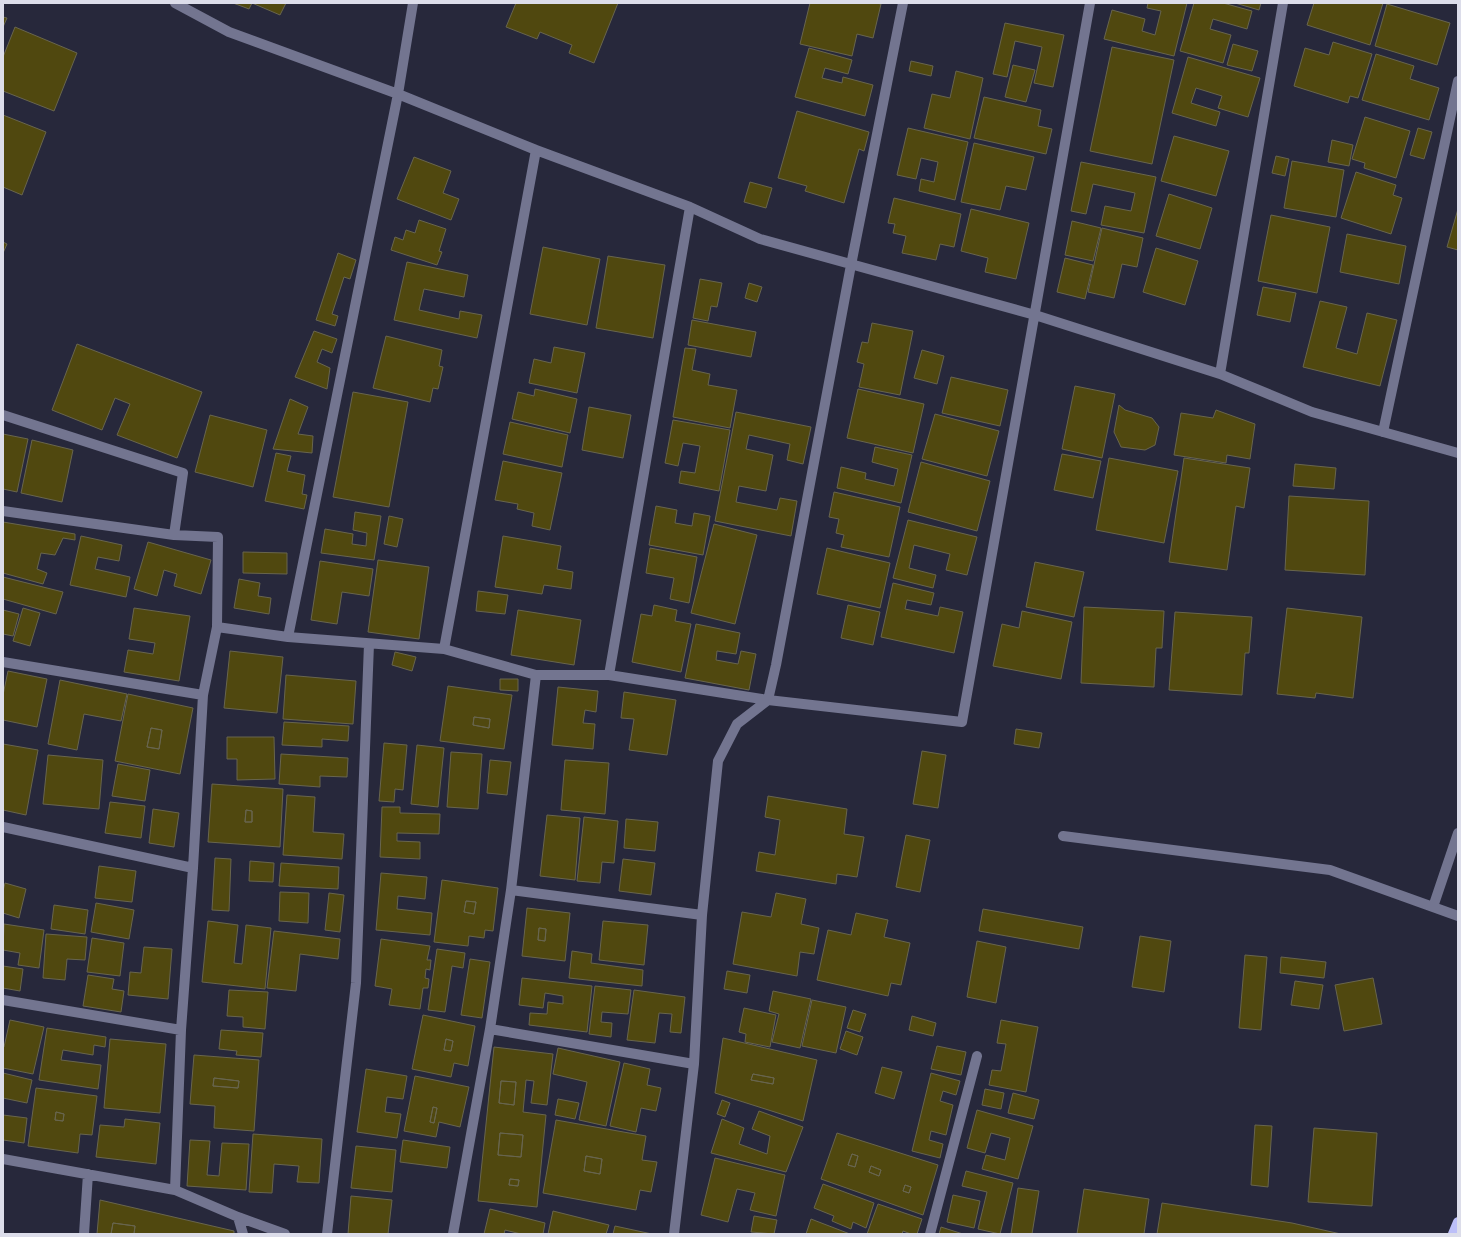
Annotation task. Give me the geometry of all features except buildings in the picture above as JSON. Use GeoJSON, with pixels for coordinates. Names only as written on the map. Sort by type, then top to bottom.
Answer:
{"type":"FeatureCollection","features":[{"type":"Feature","properties":{"kind":"main road"},"geometry":{"type":"LineString","coordinates":[[1452,1234],[1458,1222]]}},
{"type":"Feature","properties":{"kind":"street"},"geometry":{"type":"LineString","coordinates":[[175,3],[229,32],[398,94],[536,150],[690,207],[760,239],[1035,315],[1220,374],[1312,412],[1458,453]]}},
{"type":"Feature","properties":{"kind":"street"},"geometry":{"type":"LineString","coordinates":[[288,637],[398,94],[413,3]]}},
{"type":"Feature","properties":{"kind":"street"},"geometry":{"type":"LineString","coordinates":[[674,1234],[694,1064],[702,915],[718,761],[737,724],[768,700],[776,665],[851,265],[903,3]]}},
{"type":"Feature","properties":{"kind":"street"},"geometry":{"type":"LineString","coordinates":[[217,627],[288,637],[444,649],[536,675],[609,674],[768,700],[962,722],[1090,3]]}},
{"type":"Feature","properties":{"kind":"street"},"geometry":{"type":"LineString","coordinates":[[1220,374],[1283,3]]}},
{"type":"Feature","properties":{"kind":"street"},"geometry":{"type":"LineString","coordinates":[[1383,432],[1458,81]]}},
{"type":"Feature","properties":{"kind":"street"},"geometry":{"type":"LineString","coordinates":[[444,649],[536,150]]}},
{"type":"Feature","properties":{"kind":"street"},"geometry":{"type":"LineString","coordinates":[[609,674],[690,207]]}},
{"type":"Feature","properties":{"kind":"street"},"geometry":{"type":"LineString","coordinates":[[3,415],[183,473],[174,535]]}},
{"type":"Feature","properties":{"kind":"street"},"geometry":{"type":"LineString","coordinates":[[3,511],[174,535],[218,537],[217,627],[203,695],[193,868],[181,1030],[176,1190]]}},
{"type":"Feature","properties":{"kind":"street"},"geometry":{"type":"LineString","coordinates":[[327,1234],[356,983],[369,644]]}},
{"type":"Feature","properties":{"kind":"street"},"geometry":{"type":"LineString","coordinates":[[3,662],[203,695]]}},
{"type":"Feature","properties":{"kind":"street"},"geometry":{"type":"LineString","coordinates":[[453,1234],[490,1029],[511,890],[536,675]]}},
{"type":"Feature","properties":{"kind":"street"},"geometry":{"type":"LineString","coordinates":[[3,827],[193,868]]}},
{"type":"Feature","properties":{"kind":"street"},"geometry":{"type":"LineString","coordinates":[[1433,907],[1458,833]]}},
{"type":"Feature","properties":{"kind":"street"},"geometry":{"type":"LineString","coordinates":[[1063,836],[1330,870],[1458,916]]}},
{"type":"Feature","properties":{"kind":"street"},"geometry":{"type":"LineString","coordinates":[[511,890],[702,915]]}},
{"type":"Feature","properties":{"kind":"street"},"geometry":{"type":"LineString","coordinates":[[3,1000],[181,1030]]}},
{"type":"Feature","properties":{"kind":"street"},"geometry":{"type":"LineString","coordinates":[[490,1029],[694,1064]]}},
{"type":"Feature","properties":{"kind":"street"},"geometry":{"type":"LineString","coordinates":[[930,1234],[977,1056]]}},
{"type":"Feature","properties":{"kind":"street"},"geometry":{"type":"LineString","coordinates":[[3,1159],[176,1190],[238,1217],[285,1234]]}},
{"type":"Feature","properties":{"kind":"street"},"geometry":{"type":"LineString","coordinates":[[84,1234],[88,1174]]}},
{"type":"Feature","properties":{"kind":"street"},"geometry":{"type":"LineString","coordinates":[[238,1217],[243,1234]]}}]}
